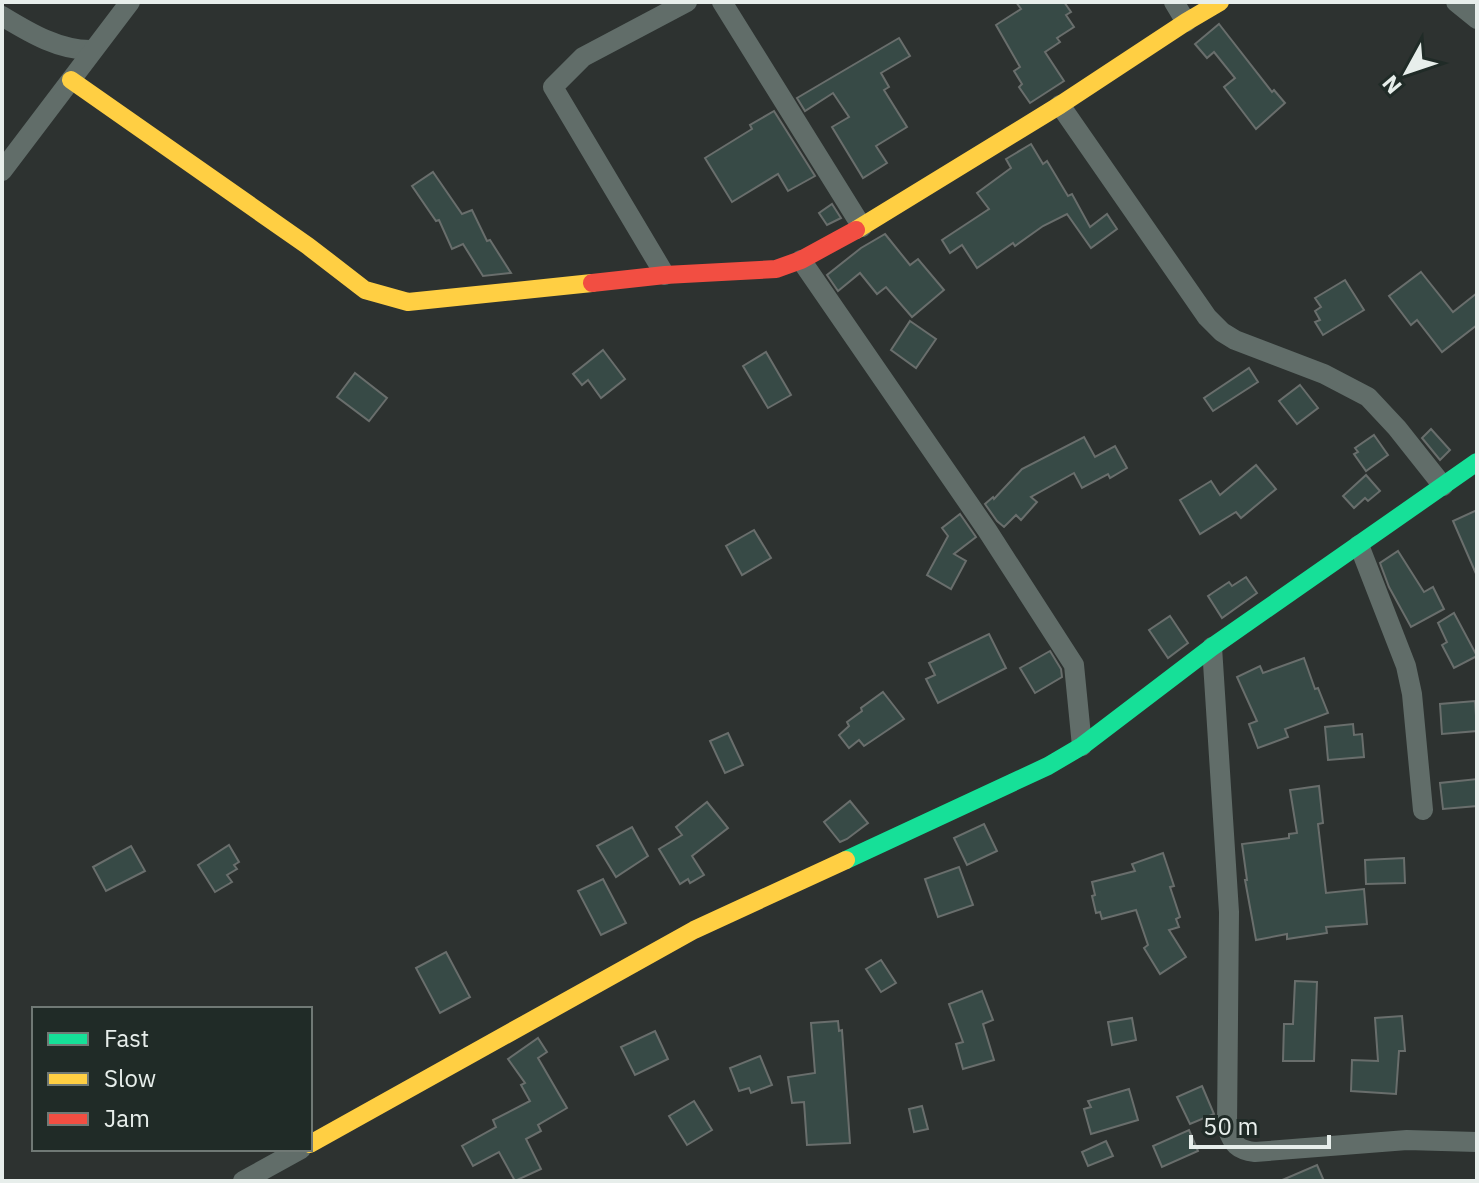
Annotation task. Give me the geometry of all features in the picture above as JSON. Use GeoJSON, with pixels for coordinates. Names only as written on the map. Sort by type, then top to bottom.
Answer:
{"type":"FeatureCollection","features":[{"type":"Feature","properties":{"kind":"street"},"geometry":{"type":"LineString","coordinates":[[2,171],[130,2]]}},
{"type":"Feature","properties":{"kind":"street"},"geometry":{"type":"LineString","coordinates":[[665,275],[553,87],[583,57],[687,2]]}},
{"type":"Feature","properties":{"kind":"street"},"geometry":{"type":"LineString","coordinates":[[722,2],[862,227]]}},
{"type":"Feature","properties":{"kind":"street"},"geometry":{"type":"LineString","coordinates":[[1174,2],[1186,22]]}},
{"type":"Feature","properties":{"kind":"street"},"geometry":{"type":"LineString","coordinates":[[24,29],[74,76],[365,290],[408,302],[665,275],[776,269],[801,260],[862,227],[1220,2]]}},
{"type":"Feature","properties":{"kind":"street"},"geometry":{"type":"LineString","coordinates":[[1456,2],[1477,19]]}},
{"type":"Feature","properties":{"kind":"street"},"geometry":{"type":"LineString","coordinates":[[2,16],[50,42],[78,50],[93,50]]}},
{"type":"Feature","properties":{"kind":"street"},"geometry":{"type":"LineString","coordinates":[[1060,105],[1207,317],[1222,332],[1235,340],[1324,374],[1368,397],[1443,486]]}},
{"type":"Feature","properties":{"kind":"street"},"geometry":{"type":"LineString","coordinates":[[801,260],[987,530],[1074,665],[1082,746]]}},
{"type":"Feature","properties":{"kind":"street"},"geometry":{"type":"LineString","coordinates":[[312,1143],[694,930],[1048,766],[1082,746],[1212,647],[1477,462]]}},
{"type":"Feature","properties":{"kind":"street"},"geometry":{"type":"LineString","coordinates":[[1359,545],[1406,666],[1412,694],[1423,810]]}},
{"type":"Feature","properties":{"kind":"street"},"geometry":{"type":"LineString","coordinates":[[1212,647],[1229,912],[1227,1128],[1231,1139],[1244,1151],[1255,1152],[1407,1140],[1477,1142]]}},
{"type":"Feature","properties":{"kind":"street"},"geometry":{"type":"LineString","coordinates":[[243,1181],[297,1151]]}},
{"type":"Feature","properties":{"kind":"building"},"geometry":{"type":"Polygon","coordinates":[[[1016,2],[1064,2],[1071,12],[1066,15],[1074,27],[1057,38],[1060,42],[1045,52],[1064,81],[1030,103],[1019,87],[1022,84],[1014,71],[1020,67],[996,25],[1021,9],[1016,2]]]}},
{"type":"Feature","properties":{"kind":"building"},"geometry":{"type":"Polygon","coordinates":[[[1219,24],[1272,92],[1274,90],[1285,103],[1256,129],[1224,87],[1235,78],[1214,52],[1207,58],[1195,44],[1219,24]]]}},
{"type":"Feature","properties":{"kind":"building"},"geometry":{"type":"Polygon","coordinates":[[[899,38],[910,56],[881,73],[889,87],[884,90],[907,127],[876,146],[887,163],[863,178],[832,127],[849,117],[833,93],[805,111],[797,98],[899,38]]]}},
{"type":"Feature","properties":{"kind":"building"},"geometry":{"type":"Polygon","coordinates":[[[774,111],[815,176],[788,191],[778,174],[732,202],[705,158],[752,129],[750,125],[774,111]]]}},
{"type":"Feature","properties":{"kind":"building"},"geometry":{"type":"Polygon","coordinates":[[[1031,144],[1043,164],[1047,161],[1068,196],[1072,194],[1090,227],[1107,214],[1117,229],[1091,248],[1067,214],[1015,246],[1013,243],[977,268],[962,245],[950,253],[942,240],[989,209],[977,193],[1011,168],[1006,159],[1031,144]]]}},
{"type":"Feature","properties":{"kind":"building"},"geometry":{"type":"Polygon","coordinates":[[[433,172],[462,214],[472,210],[487,241],[490,240],[511,273],[483,276],[463,244],[452,249],[439,220],[436,221],[412,186],[433,172]]]}},
{"type":"Feature","properties":{"kind":"building"},"geometry":{"type":"Polygon","coordinates":[[[832,204],[841,218],[827,225],[819,213],[832,204]]]}},
{"type":"Feature","properties":{"kind":"building"},"geometry":{"type":"Polygon","coordinates":[[[885,234],[910,265],[918,259],[944,290],[912,317],[886,287],[877,294],[860,273],[838,291],[827,275],[861,248],[885,234]]]}},
{"type":"Feature","properties":{"kind":"building"},"geometry":{"type":"Polygon","coordinates":[[[1421,272],[1453,312],[1477,293],[1477,325],[1442,352],[1417,320],[1411,325],[1389,296],[1421,272]]]}},
{"type":"Feature","properties":{"kind":"building"},"geometry":{"type":"Polygon","coordinates":[[[1345,280],[1364,310],[1323,335],[1315,322],[1320,320],[1315,311],[1321,307],[1315,298],[1345,280]]]}},
{"type":"Feature","properties":{"kind":"building"},"geometry":{"type":"Polygon","coordinates":[[[910,321],[936,339],[916,368],[891,350],[910,321]]]}},
{"type":"Feature","properties":{"kind":"building"},"geometry":{"type":"Polygon","coordinates":[[[603,350],[625,379],[601,398],[588,380],[582,385],[573,374],[603,350]]]}},
{"type":"Feature","properties":{"kind":"building"},"geometry":{"type":"Polygon","coordinates":[[[766,352],[791,395],[768,408],[743,366],[766,352]]]}},
{"type":"Feature","properties":{"kind":"building"},"geometry":{"type":"Polygon","coordinates":[[[1249,368],[1258,382],[1213,411],[1204,398],[1249,368]]]}},
{"type":"Feature","properties":{"kind":"building"},"geometry":{"type":"Polygon","coordinates":[[[355,373],[387,398],[369,421],[337,397],[355,373]]]}},
{"type":"Feature","properties":{"kind":"building"},"geometry":{"type":"Polygon","coordinates":[[[1300,385],[1318,408],[1297,424],[1279,401],[1300,385]]]}},
{"type":"Feature","properties":{"kind":"building"},"geometry":{"type":"Polygon","coordinates":[[[1431,429],[1450,450],[1440,460],[1422,438],[1431,429]]]}},
{"type":"Feature","properties":{"kind":"building"},"geometry":{"type":"Polygon","coordinates":[[[1374,435],[1388,455],[1366,471],[1354,454],[1358,452],[1355,448],[1374,435]]]}},
{"type":"Feature","properties":{"kind":"building"},"geometry":{"type":"Polygon","coordinates":[[[1084,437],[1095,457],[1115,446],[1127,468],[1082,488],[1074,473],[1031,497],[1037,502],[1021,520],[1016,515],[1004,527],[997,521],[985,504],[994,499],[1022,469],[1084,437]]]}},
{"type":"Feature","properties":{"kind":"building"},"geometry":{"type":"Polygon","coordinates":[[[1256,465],[1276,489],[1241,518],[1236,512],[1200,534],[1180,500],[1211,481],[1220,495],[1256,465]]]}},
{"type":"Feature","properties":{"kind":"building"},"geometry":{"type":"Polygon","coordinates":[[[1366,475],[1380,491],[1354,508],[1343,496],[1366,475]]]}},
{"type":"Feature","properties":{"kind":"building"},"geometry":{"type":"Polygon","coordinates":[[[1477,510],[1477,576],[1453,521],[1477,510]]]}},
{"type":"Feature","properties":{"kind":"building"},"geometry":{"type":"Polygon","coordinates":[[[960,514],[976,537],[954,554],[966,561],[951,589],[927,575],[948,536],[942,528],[960,514]]]}},
{"type":"Feature","properties":{"kind":"building"},"geometry":{"type":"Polygon","coordinates":[[[754,530],[771,558],[742,575],[726,546],[754,530]]]}},
{"type":"Feature","properties":{"kind":"building"},"geometry":{"type":"Polygon","coordinates":[[[1398,551],[1424,592],[1433,587],[1444,609],[1411,627],[1380,563],[1398,551]]]}},
{"type":"Feature","properties":{"kind":"building"},"geometry":{"type":"Polygon","coordinates":[[[1246,577],[1257,593],[1222,618],[1208,596],[1229,582],[1232,586],[1246,577]]]}},
{"type":"Feature","properties":{"kind":"building"},"geometry":{"type":"Polygon","coordinates":[[[1454,613],[1477,656],[1454,668],[1442,645],[1447,642],[1438,623],[1454,613]]]}},
{"type":"Feature","properties":{"kind":"building"},"geometry":{"type":"Polygon","coordinates":[[[1170,616],[1188,643],[1168,658],[1149,630],[1170,616]]]}},
{"type":"Feature","properties":{"kind":"building"},"geometry":{"type":"Polygon","coordinates":[[[989,634],[1006,668],[938,703],[926,679],[935,675],[929,663],[989,634]]]}},
{"type":"Feature","properties":{"kind":"building"},"geometry":{"type":"Polygon","coordinates":[[[1050,651],[1061,669],[1062,677],[1035,693],[1020,668],[1050,651]]]}},
{"type":"Feature","properties":{"kind":"building"},"geometry":{"type":"Polygon","coordinates":[[[1304,658],[1328,713],[1285,729],[1288,737],[1258,748],[1249,724],[1257,721],[1237,677],[1260,666],[1263,673],[1304,658]]]}},
{"type":"Feature","properties":{"kind":"building"},"geometry":{"type":"Polygon","coordinates":[[[883,692],[904,719],[864,746],[859,740],[849,748],[839,735],[849,726],[847,722],[862,711],[861,708],[883,692]]]}},
{"type":"Feature","properties":{"kind":"building"},"geometry":{"type":"Polygon","coordinates":[[[1475,701],[1477,731],[1442,734],[1440,704],[1475,701]]]}},
{"type":"Feature","properties":{"kind":"building"},"geometry":{"type":"Polygon","coordinates":[[[1353,724],[1354,735],[1362,734],[1364,757],[1328,760],[1325,727],[1353,724]]]}},
{"type":"Feature","properties":{"kind":"building"},"geometry":{"type":"Polygon","coordinates":[[[728,733],[743,765],[725,773],[710,741],[728,733]]]}},
{"type":"Feature","properties":{"kind":"building"},"geometry":{"type":"Polygon","coordinates":[[[1477,779],[1477,806],[1443,809],[1440,783],[1477,779]]]}},
{"type":"Feature","properties":{"kind":"building"},"geometry":{"type":"Polygon","coordinates":[[[1319,786],[1323,823],[1318,824],[1326,893],[1364,889],[1367,924],[1326,927],[1327,933],[1287,939],[1287,934],[1256,940],[1242,844],[1289,838],[1289,834],[1297,833],[1290,790],[1319,786]]]}},
{"type":"Feature","properties":{"kind":"building"},"geometry":{"type":"Polygon","coordinates":[[[850,801],[868,823],[840,842],[824,822],[850,801]]]}},
{"type":"Feature","properties":{"kind":"building"},"geometry":{"type":"Polygon","coordinates":[[[707,802],[728,828],[692,856],[704,875],[690,883],[688,879],[680,884],[659,849],[682,835],[676,827],[707,802]]]}},
{"type":"Feature","properties":{"kind":"building"},"geometry":{"type":"Polygon","coordinates":[[[984,824],[997,851],[967,865],[954,838],[984,824]]]}},
{"type":"Feature","properties":{"kind":"building"},"geometry":{"type":"Polygon","coordinates":[[[632,827],[648,856],[616,877],[597,846],[632,827]]]}},
{"type":"Feature","properties":{"kind":"building"},"geometry":{"type":"Polygon","coordinates":[[[229,845],[239,862],[234,865],[237,869],[227,875],[232,882],[215,892],[198,865],[229,845]]]}},
{"type":"Feature","properties":{"kind":"building"},"geometry":{"type":"Polygon","coordinates":[[[131,846],[145,871],[106,891],[93,867],[131,846]]]}},
{"type":"Feature","properties":{"kind":"building"},"geometry":{"type":"Polygon","coordinates":[[[1163,853],[1180,917],[1176,919],[1179,927],[1169,930],[1186,957],[1160,974],[1144,948],[1148,945],[1136,910],[1102,919],[1100,912],[1096,913],[1092,882],[1135,871],[1132,864],[1163,853]]]}},
{"type":"Feature","properties":{"kind":"building"},"geometry":{"type":"Polygon","coordinates":[[[1404,858],[1405,883],[1366,884],[1365,860],[1404,858]]]}},
{"type":"Feature","properties":{"kind":"building"},"geometry":{"type":"Polygon","coordinates":[[[959,867],[973,905],[938,917],[925,879],[959,867]]]}},
{"type":"Feature","properties":{"kind":"building"},"geometry":{"type":"Polygon","coordinates":[[[603,879],[626,923],[601,935],[578,891],[603,879]]]}},
{"type":"Feature","properties":{"kind":"building"},"geometry":{"type":"Polygon","coordinates":[[[446,952],[470,997],[440,1013],[416,968],[446,952]]]}},
{"type":"Feature","properties":{"kind":"building"},"geometry":{"type":"Polygon","coordinates":[[[881,960],[896,983],[881,992],[866,969],[881,960]]]}},
{"type":"Feature","properties":{"kind":"building"},"geometry":{"type":"Polygon","coordinates":[[[1295,981],[1317,982],[1314,1061],[1283,1061],[1284,1024],[1293,1024],[1295,981]]]}},
{"type":"Feature","properties":{"kind":"building"},"geometry":{"type":"Polygon","coordinates":[[[982,991],[993,1020],[983,1024],[994,1060],[963,1069],[956,1044],[963,1042],[949,1004],[982,991]]]}},
{"type":"Feature","properties":{"kind":"building"},"geometry":{"type":"Polygon","coordinates":[[[1402,1016],[1405,1051],[1399,1051],[1396,1094],[1351,1091],[1352,1060],[1378,1061],[1375,1018],[1402,1016]]]}},
{"type":"Feature","properties":{"kind":"building"},"geometry":{"type":"Polygon","coordinates":[[[1132,1018],[1136,1040],[1112,1045],[1108,1022],[1132,1018]]]}},
{"type":"Feature","properties":{"kind":"building"},"geometry":{"type":"Polygon","coordinates":[[[838,1021],[839,1031],[842,1030],[850,1143],[807,1145],[804,1102],[792,1103],[788,1077],[815,1073],[811,1023],[838,1021]]]}},
{"type":"Feature","properties":{"kind":"building"},"geometry":{"type":"Polygon","coordinates":[[[655,1031],[668,1059],[635,1075],[621,1047],[655,1031]]]}},
{"type":"Feature","properties":{"kind":"building"},"geometry":{"type":"Polygon","coordinates":[[[538,1038],[547,1052],[538,1058],[567,1108],[538,1125],[541,1131],[526,1139],[541,1169],[515,1181],[499,1152],[473,1166],[462,1146],[496,1127],[493,1120],[530,1101],[521,1085],[525,1083],[508,1059],[538,1038]]]}},
{"type":"Feature","properties":{"kind":"building"},"geometry":{"type":"Polygon","coordinates":[[[760,1056],[772,1085],[751,1093],[749,1088],[739,1091],[730,1068],[760,1056]]]}},
{"type":"Feature","properties":{"kind":"building"},"geometry":{"type":"Polygon","coordinates":[[[1202,1086],[1214,1114],[1190,1124],[1177,1097],[1202,1086]]]}},
{"type":"Feature","properties":{"kind":"building"},"geometry":{"type":"Polygon","coordinates":[[[1129,1089],[1138,1120],[1091,1134],[1084,1109],[1091,1107],[1088,1101],[1129,1089]]]}},
{"type":"Feature","properties":{"kind":"building"},"geometry":{"type":"Polygon","coordinates":[[[694,1101],[712,1130],[687,1145],[669,1116],[694,1101]]]}},
{"type":"Feature","properties":{"kind":"building"},"geometry":{"type":"Polygon","coordinates":[[[922,1106],[928,1129],[914,1132],[909,1109],[922,1106]]]}},
{"type":"Feature","properties":{"kind":"building"},"geometry":{"type":"Polygon","coordinates":[[[1189,1130],[1198,1151],[1162,1167],[1153,1146],[1189,1130]]]}},
{"type":"Feature","properties":{"kind":"building"},"geometry":{"type":"Polygon","coordinates":[[[1106,1141],[1113,1156],[1088,1166],[1082,1152],[1106,1141]]]}},
{"type":"Feature","properties":{"kind":"building"},"geometry":{"type":"Polygon","coordinates":[[[1317,1165],[1324,1181],[1280,1181],[1317,1165]]]}},
{"type":"Feature","properties":{"kind":"traffic: fast"},"geometry":{"type":"LineString","coordinates":[[846,860],[1048,766],[1082,746],[1212,647],[1477,462]]}},
{"type":"Feature","properties":{"kind":"traffic: slow"},"geometry":{"type":"LineString","coordinates":[[856,230],[1220,2]]}},
{"type":"Feature","properties":{"kind":"traffic: slow"},"geometry":{"type":"LineString","coordinates":[[71,80],[308,246],[365,290],[408,302],[592,283]]}},
{"type":"Feature","properties":{"kind":"traffic: slow"},"geometry":{"type":"LineString","coordinates":[[312,1143],[694,930],[846,860]]}},
{"type":"Feature","properties":{"kind":"traffic: jam"},"geometry":{"type":"LineString","coordinates":[[592,283],[665,275],[776,269],[801,260],[856,230]]}}]}
